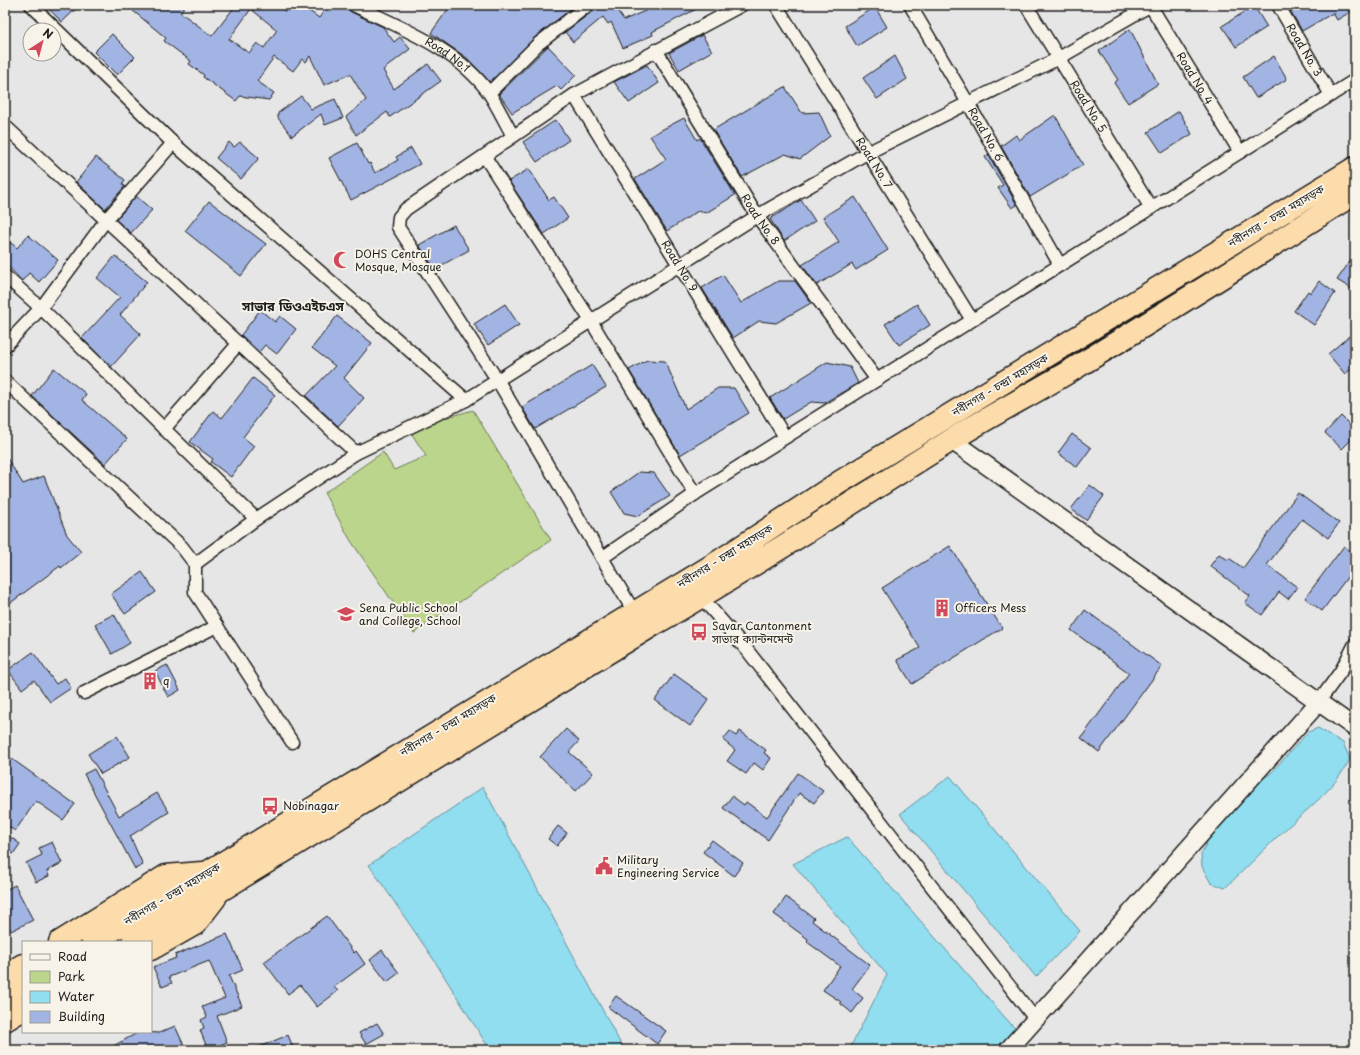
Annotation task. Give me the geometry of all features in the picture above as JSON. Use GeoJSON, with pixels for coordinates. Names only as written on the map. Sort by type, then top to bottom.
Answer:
{"type":"FeatureCollection","features":[{"type":"Feature","properties":{"kind":"highway","name":"নবীনগর - চন্দ্রা মহাসড়ক"},"geometry":{"type":"LineString","coordinates":[[95,941],[715,564],[847,478],[1355,168]]}},
{"type":"Feature","properties":{"kind":"highway","name":"নবীনগর - চন্দ্রা মহাসড়ক"},"geometry":{"type":"LineString","coordinates":[[135,941],[221,890],[826,521],[951,440],[1073,369],[1355,193]]}},
{"type":"Feature","properties":{"kind":"highway"},"geometry":{"type":"LineString","coordinates":[[62,941],[166,876],[209,872]]}},
{"type":"Feature","properties":{"kind":"highway"},"geometry":{"type":"LineString","coordinates":[[152,948],[195,924],[221,890]]}},
{"type":"Feature","properties":{"kind":"highway"},"geometry":{"type":"LineString","coordinates":[[5,976],[22,966]]}},
{"type":"Feature","properties":{"kind":"highway"},"geometry":{"type":"LineString","coordinates":[[5,995],[22,985]]}},
{"type":"Feature","properties":{"kind":"highway"},"geometry":{"type":"LineString","coordinates":[[5,1020],[22,1010]]}},
{"type":"Feature","properties":{"kind":"highway"},"geometry":{"type":"LineString","coordinates":[[5,1034],[22,1024]]}},
{"type":"Feature","properties":{"kind":"street"},"geometry":{"type":"LineString","coordinates":[[31,5],[173,143],[466,400]]}},
{"type":"Feature","properties":{"kind":"street","name":"Road No.1"},"geometry":{"type":"LineString","coordinates":[[354,5],[424,40],[462,64],[488,93],[513,136]]}},
{"type":"Feature","properties":{"kind":"street"},"geometry":{"type":"LineString","coordinates":[[488,93],[538,44],[588,5]]}},
{"type":"Feature","properties":{"kind":"street"},"geometry":{"type":"LineString","coordinates":[[634,612],[498,381],[398,228],[399,217],[406,209],[485,157],[513,136],[574,95],[742,5]]}},
{"type":"Feature","properties":{"kind":"street","name":"Road No. 7"},"geometry":{"type":"LineString","coordinates":[[776,5],[972,320]]}},
{"type":"Feature","properties":{"kind":"street","name":"Road No. 6"},"geometry":{"type":"LineString","coordinates":[[910,5],[968,103],[1060,265]]}},
{"type":"Feature","properties":{"kind":"street","name":"Road No. 5"},"geometry":{"type":"LineString","coordinates":[[1026,5],[1151,208]]}},
{"type":"Feature","properties":{"kind":"street"},"geometry":{"type":"LineString","coordinates":[[195,564],[256,518],[356,453],[466,400],[757,216],[867,153],[1059,58],[1150,5]]}},
{"type":"Feature","properties":{"kind":"street","name":"Road No. 4"},"geometry":{"type":"LineString","coordinates":[[1150,5],[1240,152]]}},
{"type":"Feature","properties":{"kind":"street","name":"Road No. 3"},"geometry":{"type":"LineString","coordinates":[[1278,5],[1332,95]]}},
{"type":"Feature","properties":{"kind":"street","name":"Road No. 8"},"geometry":{"type":"LineString","coordinates":[[656,50],[757,216],[877,380]]}},
{"type":"Feature","properties":{"kind":"street"},"geometry":{"type":"LineString","coordinates":[[602,558],[695,494],[1355,80]]}},
{"type":"Feature","properties":{"kind":"street","name":"Road No. 9"},"geometry":{"type":"LineString","coordinates":[[574,95],[785,437]]}},
{"type":"Feature","properties":{"kind":"street"},"geometry":{"type":"LineString","coordinates":[[5,126],[356,453]]}},
{"type":"Feature","properties":{"kind":"street"},"geometry":{"type":"LineString","coordinates":[[5,346],[40,308],[106,220],[173,143]]}},
{"type":"Feature","properties":{"kind":"street"},"geometry":{"type":"LineString","coordinates":[[485,157],[591,321],[695,494]]}},
{"type":"Feature","properties":{"kind":"street"},"geometry":{"type":"LineString","coordinates":[[5,276],[40,308],[256,518]]}},
{"type":"Feature","properties":{"kind":"street"},"geometry":{"type":"LineString","coordinates":[[164,429],[239,343]]}},
{"type":"Feature","properties":{"kind":"street"},"geometry":{"type":"LineString","coordinates":[[5,381],[182,547],[195,564],[195,592],[292,742]]}},
{"type":"Feature","properties":{"kind":"street"},"geometry":{"type":"LineString","coordinates":[[951,440],[1355,728]]}},
{"type":"Feature","properties":{"kind":"street"},"geometry":{"type":"LineString","coordinates":[[701,597],[747,650],[1036,1020]]}},
{"type":"Feature","properties":{"kind":"street"},"geometry":{"type":"LineString","coordinates":[[84,693],[217,626]]}},
{"type":"Feature","properties":{"kind":"street"},"geometry":{"type":"LineString","coordinates":[[1008,1050],[1318,703],[1341,671],[1355,644]]}},
{"type":"Feature","properties":{"kind":"green space"},"geometry":{"type":"Polygon","coordinates":[[[473,410],[551,540],[414,633],[351,541],[324,493],[383,452],[394,470],[426,456],[408,428],[473,410]]]}},
{"type":"Feature","properties":{"kind":"water"},"geometry":{"type":"Polygon","coordinates":[[[1318,728],[1343,743],[1350,759],[1343,771],[1335,782],[1315,803],[1283,831],[1225,888],[1211,883],[1202,867],[1201,854],[1212,832],[1251,787],[1271,773],[1308,732],[1318,728]]]}},
{"type":"Feature","properties":{"kind":"water"},"geometry":{"type":"Polygon","coordinates":[[[950,776],[1080,931],[1036,977],[900,814],[950,776]]]}},
{"type":"Feature","properties":{"kind":"water"},"geometry":{"type":"Polygon","coordinates":[[[483,787],[624,1050],[490,1050],[434,960],[369,865],[483,787]]]}},
{"type":"Feature","properties":{"kind":"water"},"geometry":{"type":"Polygon","coordinates":[[[847,837],[1017,1031],[999,1050],[849,1050],[887,975],[793,864],[847,837]]]}},
{"type":"Feature","properties":{"kind":"building"},"geometry":{"type":"Polygon","coordinates":[[[45,5],[80,5],[62,22],[45,5]]]}},
{"type":"Feature","properties":{"kind":"building"},"geometry":{"type":"Polygon","coordinates":[[[126,5],[186,5],[180,12],[212,36],[236,5],[277,5],[286,12],[292,5],[301,5],[319,18],[328,5],[347,5],[351,12],[383,27],[394,42],[400,37],[410,49],[383,70],[394,89],[428,64],[441,81],[390,117],[387,112],[356,135],[346,117],[366,100],[350,74],[324,85],[310,56],[306,62],[302,59],[293,71],[274,57],[257,81],[274,93],[269,100],[240,96],[236,101],[203,77],[204,75],[189,64],[191,61],[164,41],[166,38],[126,5]],[[251,9],[229,39],[249,53],[257,43],[264,48],[277,30],[251,9]]]}},
{"type":"Feature","properties":{"kind":"building"},"geometry":{"type":"Polygon","coordinates":[[[451,5],[576,5],[533,39],[490,82],[467,58],[431,33],[451,5]]]}},
{"type":"Feature","properties":{"kind":"building"},"geometry":{"type":"Polygon","coordinates":[[[595,5],[616,5],[614,6],[624,20],[659,5],[704,5],[652,32],[653,35],[623,48],[611,22],[608,24],[603,17],[573,42],[565,32],[593,11],[595,5]]]}},
{"type":"Feature","properties":{"kind":"building"},"geometry":{"type":"Polygon","coordinates":[[[1298,5],[1355,5],[1355,9],[1337,20],[1333,13],[1302,31],[1290,10],[1298,5]]]}},
{"type":"Feature","properties":{"kind":"building"},"geometry":{"type":"Polygon","coordinates":[[[1254,6],[1267,27],[1236,47],[1222,26],[1254,6]]]}},
{"type":"Feature","properties":{"kind":"building"},"geometry":{"type":"Polygon","coordinates":[[[875,7],[887,27],[857,46],[845,26],[875,7]]]}},
{"type":"Feature","properties":{"kind":"building"},"geometry":{"type":"Polygon","coordinates":[[[1130,29],[1158,84],[1128,103],[1114,83],[1118,80],[1099,51],[1130,29]]]}},
{"type":"Feature","properties":{"kind":"building"},"geometry":{"type":"Polygon","coordinates":[[[112,34],[135,57],[117,75],[94,52],[112,34]]]}},
{"type":"Feature","properties":{"kind":"building"},"geometry":{"type":"Polygon","coordinates":[[[702,35],[712,51],[679,70],[669,53],[702,35]]]}},
{"type":"Feature","properties":{"kind":"building"},"geometry":{"type":"Polygon","coordinates":[[[548,46],[576,75],[561,90],[557,86],[512,113],[499,94],[548,46]]]}},
{"type":"Feature","properties":{"kind":"building"},"geometry":{"type":"Polygon","coordinates":[[[895,56],[907,79],[877,99],[863,78],[895,56]]]}},
{"type":"Feature","properties":{"kind":"building"},"geometry":{"type":"Polygon","coordinates":[[[1274,56],[1287,79],[1256,98],[1243,77],[1274,56]]]}},
{"type":"Feature","properties":{"kind":"building"},"geometry":{"type":"Polygon","coordinates":[[[647,65],[659,83],[629,103],[614,82],[647,65]]]}},
{"type":"Feature","properties":{"kind":"building"},"geometry":{"type":"Polygon","coordinates":[[[785,87],[802,113],[819,112],[830,136],[800,159],[785,154],[742,177],[713,130],[785,87]]]}},
{"type":"Feature","properties":{"kind":"building"},"geometry":{"type":"Polygon","coordinates":[[[301,96],[311,109],[335,99],[343,118],[325,125],[321,114],[292,136],[278,118],[278,113],[301,96]]]}},
{"type":"Feature","properties":{"kind":"building"},"geometry":{"type":"Polygon","coordinates":[[[1179,111],[1192,134],[1162,153],[1148,132],[1179,111]]]}},
{"type":"Feature","properties":{"kind":"building"},"geometry":{"type":"Polygon","coordinates":[[[1055,115],[1083,165],[1030,197],[1001,146],[1016,135],[1019,140],[1055,115]]]}},
{"type":"Feature","properties":{"kind":"building"},"geometry":{"type":"Polygon","coordinates":[[[684,118],[697,140],[700,138],[735,195],[706,213],[698,211],[667,231],[635,179],[666,159],[650,136],[684,118]]]}},
{"type":"Feature","properties":{"kind":"building"},"geometry":{"type":"Polygon","coordinates":[[[556,120],[569,140],[537,162],[523,142],[556,120]]]}},
{"type":"Feature","properties":{"kind":"building"},"geometry":{"type":"Polygon","coordinates":[[[229,142],[234,147],[240,142],[259,158],[241,179],[216,158],[229,142]]]}},
{"type":"Feature","properties":{"kind":"building"},"geometry":{"type":"Polygon","coordinates":[[[357,143],[368,164],[370,163],[375,173],[398,160],[396,157],[411,148],[420,164],[351,200],[329,158],[357,143]]]}},
{"type":"Feature","properties":{"kind":"building"},"geometry":{"type":"Polygon","coordinates":[[[988,154],[1017,205],[1012,208],[998,188],[1003,185],[985,157],[988,154]]]}},
{"type":"Feature","properties":{"kind":"building"},"geometry":{"type":"Polygon","coordinates":[[[96,157],[125,180],[122,184],[125,186],[105,209],[76,182],[96,157]]]}},
{"type":"Feature","properties":{"kind":"building"},"geometry":{"type":"Polygon","coordinates":[[[529,169],[549,200],[554,197],[568,218],[544,234],[509,181],[529,169]]]}},
{"type":"Feature","properties":{"kind":"building"},"geometry":{"type":"Polygon","coordinates":[[[136,196],[152,210],[131,233],[116,220],[136,196]]]}},
{"type":"Feature","properties":{"kind":"building"},"geometry":{"type":"Polygon","coordinates":[[[855,197],[888,250],[856,270],[852,264],[817,285],[802,265],[839,242],[823,217],[855,197]]]}},
{"type":"Feature","properties":{"kind":"building"},"geometry":{"type":"Polygon","coordinates":[[[801,200],[815,221],[784,241],[770,219],[801,200]]]}},
{"type":"Feature","properties":{"kind":"building"},"geometry":{"type":"Polygon","coordinates":[[[209,201],[266,244],[241,276],[185,231],[209,201]]]}},
{"type":"Feature","properties":{"kind":"building"},"geometry":{"type":"Polygon","coordinates":[[[454,225],[469,250],[435,269],[419,245],[454,225]]]}},
{"type":"Feature","properties":{"kind":"building"},"geometry":{"type":"Polygon","coordinates":[[[28,235],[58,260],[39,282],[29,273],[22,281],[5,263],[5,238],[17,248],[28,235]]]}},
{"type":"Feature","properties":{"kind":"building"},"geometry":{"type":"Polygon","coordinates":[[[1355,254],[1355,291],[1337,280],[1355,254]]]}},
{"type":"Feature","properties":{"kind":"building"},"geometry":{"type":"Polygon","coordinates":[[[115,256],[147,282],[120,315],[141,334],[111,367],[82,338],[120,297],[97,278],[115,256]]]}},
{"type":"Feature","properties":{"kind":"building"},"geometry":{"type":"Polygon","coordinates":[[[723,275],[741,303],[778,281],[795,281],[811,303],[776,323],[759,321],[733,338],[702,288],[723,275]]]}},
{"type":"Feature","properties":{"kind":"building"},"geometry":{"type":"Polygon","coordinates":[[[1319,281],[1335,293],[1314,325],[1294,311],[1308,291],[1311,293],[1319,281]]]}},
{"type":"Feature","properties":{"kind":"building"},"geometry":{"type":"Polygon","coordinates":[[[505,304],[519,325],[488,345],[474,324],[505,304]]]}},
{"type":"Feature","properties":{"kind":"building"},"geometry":{"type":"Polygon","coordinates":[[[917,304],[930,325],[899,345],[885,324],[917,304]]]}},
{"type":"Feature","properties":{"kind":"building"},"geometry":{"type":"Polygon","coordinates":[[[260,310],[275,322],[280,316],[296,329],[277,354],[265,345],[259,352],[241,335],[260,310]]]}},
{"type":"Feature","properties":{"kind":"building"},"geometry":{"type":"Polygon","coordinates":[[[337,316],[372,343],[344,378],[364,398],[338,426],[306,396],[335,366],[312,348],[337,316]]]}},
{"type":"Feature","properties":{"kind":"building"},"geometry":{"type":"Polygon","coordinates":[[[1355,331],[1355,366],[1345,374],[1328,354],[1355,331]]]}},
{"type":"Feature","properties":{"kind":"building"},"geometry":{"type":"Polygon","coordinates":[[[647,360],[665,361],[686,409],[718,388],[734,388],[749,413],[680,455],[629,370],[647,360]]]}},
{"type":"Feature","properties":{"kind":"building"},"geometry":{"type":"Polygon","coordinates":[[[827,362],[850,367],[858,383],[824,403],[811,402],[783,419],[770,398],[827,362]]]}},
{"type":"Feature","properties":{"kind":"building"},"geometry":{"type":"Polygon","coordinates":[[[592,365],[606,387],[535,429],[522,407],[592,365]]]}},
{"type":"Feature","properties":{"kind":"building"},"geometry":{"type":"Polygon","coordinates":[[[54,368],[86,394],[82,400],[127,439],[105,464],[32,396],[54,368]]]}},
{"type":"Feature","properties":{"kind":"building"},"geometry":{"type":"Polygon","coordinates":[[[253,378],[275,395],[243,437],[254,446],[231,477],[211,462],[213,459],[190,442],[213,411],[222,418],[253,378]]]}},
{"type":"Feature","properties":{"kind":"building"},"geometry":{"type":"Polygon","coordinates":[[[1341,416],[1355,430],[1355,436],[1342,449],[1325,433],[1341,416]]]}},
{"type":"Feature","properties":{"kind":"building"},"geometry":{"type":"Polygon","coordinates":[[[1072,434],[1091,448],[1077,467],[1058,453],[1072,434]]]}},
{"type":"Feature","properties":{"kind":"building"},"geometry":{"type":"Polygon","coordinates":[[[5,455],[23,484],[44,476],[67,535],[81,552],[61,568],[60,566],[5,607],[5,455]]]}},
{"type":"Feature","properties":{"kind":"building"},"geometry":{"type":"Polygon","coordinates":[[[639,472],[654,473],[670,496],[638,516],[624,513],[611,492],[639,472]]]}},
{"type":"Feature","properties":{"kind":"building"},"geometry":{"type":"Polygon","coordinates":[[[1090,485],[1104,496],[1086,520],[1071,509],[1090,485]]]}},
{"type":"Feature","properties":{"kind":"building"},"geometry":{"type":"Polygon","coordinates":[[[1298,493],[1339,523],[1328,538],[1302,519],[1267,565],[1297,587],[1288,599],[1279,592],[1262,615],[1245,603],[1250,596],[1210,566],[1219,554],[1228,560],[1229,558],[1243,568],[1298,493]]]}},
{"type":"Feature","properties":{"kind":"building","name":"Officers Mess"},"geometry":{"type":"Polygon","coordinates":[[[950,546],[1002,628],[912,684],[897,660],[920,648],[882,588],[950,546]]]}},
{"type":"Feature","properties":{"kind":"building"},"geometry":{"type":"Polygon","coordinates":[[[1344,546],[1355,555],[1355,567],[1322,611],[1305,598],[1344,546]]]}},
{"type":"Feature","properties":{"kind":"building"},"geometry":{"type":"Polygon","coordinates":[[[142,572],[156,592],[125,614],[111,594],[142,572]]]}},
{"type":"Feature","properties":{"kind":"building"},"geometry":{"type":"Polygon","coordinates":[[[1085,610],[1162,666],[1099,752],[1081,738],[1129,673],[1071,630],[1085,610]]]}},
{"type":"Feature","properties":{"kind":"building"},"geometry":{"type":"Polygon","coordinates":[[[114,614],[130,643],[112,654],[95,624],[114,614]]]}},
{"type":"Feature","properties":{"kind":"building"},"geometry":{"type":"Polygon","coordinates":[[[33,652],[56,684],[65,678],[71,688],[50,702],[34,680],[22,689],[8,670],[33,652]]]}},
{"type":"Feature","properties":{"kind":"building"},"geometry":{"type":"Polygon","coordinates":[[[167,665],[180,690],[168,697],[155,671],[167,665]]]}},
{"type":"Feature","properties":{"kind":"building"},"geometry":{"type":"Polygon","coordinates":[[[674,674],[709,699],[690,726],[655,700],[674,674]]]}},
{"type":"Feature","properties":{"kind":"building"},"geometry":{"type":"Polygon","coordinates":[[[566,729],[579,741],[569,752],[593,773],[576,791],[540,757],[566,729]]]}},
{"type":"Feature","properties":{"kind":"building"},"geometry":{"type":"Polygon","coordinates":[[[730,731],[736,736],[740,731],[766,750],[764,753],[771,758],[763,770],[754,763],[746,774],[727,761],[735,750],[723,740],[730,731]]]}},
{"type":"Feature","properties":{"kind":"building"},"geometry":{"type":"Polygon","coordinates":[[[117,736],[130,757],[101,774],[88,754],[117,736]]]}},
{"type":"Feature","properties":{"kind":"building"},"geometry":{"type":"Polygon","coordinates":[[[5,754],[75,804],[63,820],[36,801],[15,831],[5,824],[5,754]]]}},
{"type":"Feature","properties":{"kind":"building"},"geometry":{"type":"Polygon","coordinates":[[[94,769],[119,816],[157,793],[169,812],[130,836],[143,865],[135,869],[84,774],[94,769]]]}},
{"type":"Feature","properties":{"kind":"building"},"geometry":{"type":"Polygon","coordinates":[[[798,773],[823,791],[814,803],[799,793],[768,840],[723,808],[732,796],[744,805],[746,802],[767,817],[798,773]]]}},
{"type":"Feature","properties":{"kind":"building"},"geometry":{"type":"Polygon","coordinates":[[[558,826],[567,833],[557,846],[548,839],[558,826]]]}},
{"type":"Feature","properties":{"kind":"building"},"geometry":{"type":"Polygon","coordinates":[[[5,833],[20,844],[13,854],[5,849],[5,833]]]}},
{"type":"Feature","properties":{"kind":"building"},"geometry":{"type":"Polygon","coordinates":[[[712,840],[743,863],[734,876],[703,852],[712,840]]]}},
{"type":"Feature","properties":{"kind":"building"},"geometry":{"type":"Polygon","coordinates":[[[52,842],[62,863],[47,871],[49,876],[36,882],[26,863],[42,855],[39,848],[52,842]]]}},
{"type":"Feature","properties":{"kind":"building"},"geometry":{"type":"Polygon","coordinates":[[[15,885],[33,920],[11,931],[5,920],[5,890],[15,885]]]}},
{"type":"Feature","properties":{"kind":"building"},"geometry":{"type":"Polygon","coordinates":[[[786,897],[814,918],[812,921],[870,965],[852,989],[863,998],[852,1013],[840,1003],[841,1002],[823,990],[840,966],[807,942],[808,939],[774,914],[786,897]]]}},
{"type":"Feature","properties":{"kind":"building"},"geometry":{"type":"Polygon","coordinates":[[[327,916],[354,953],[356,951],[365,964],[334,987],[338,991],[317,1007],[300,985],[288,994],[264,962],[327,916]]]}},
{"type":"Feature","properties":{"kind":"building"},"geometry":{"type":"Polygon","coordinates":[[[227,934],[243,970],[229,976],[242,1006],[217,1016],[227,1042],[208,1050],[200,1030],[204,1028],[201,1020],[207,1017],[202,1007],[225,998],[209,961],[169,977],[172,983],[162,987],[153,967],[176,958],[175,955],[227,934]]]}},
{"type":"Feature","properties":{"kind":"building"},"geometry":{"type":"Polygon","coordinates":[[[382,950],[399,973],[387,982],[370,960],[382,950]]]}},
{"type":"Feature","properties":{"kind":"building"},"geometry":{"type":"Polygon","coordinates":[[[616,996],[666,1031],[657,1044],[608,1007],[616,996]]]}},
{"type":"Feature","properties":{"kind":"building"},"geometry":{"type":"Polygon","coordinates":[[[377,1023],[384,1034],[366,1044],[359,1033],[377,1023]]]}},
{"type":"Feature","properties":{"kind":"building"},"geometry":{"type":"Polygon","coordinates":[[[175,1026],[186,1050],[106,1050],[137,1033],[159,1033],[175,1026]]]}},
{"type":"Feature","properties":{"kind":"building"},"geometry":{"type":"Polygon","coordinates":[[[288,1035],[294,1050],[252,1050],[288,1035]]]}},
{"type":"Feature","properties":{"kind":"place","name":"DOHS Central Mosque, Mosque"},"geometry":{"type":"Point","coordinates":[342,260]}},
{"type":"Feature","properties":{"kind":"place","name":"Officers Mess"},"geometry":{"type":"Point","coordinates":[942,608]}},
{"type":"Feature","properties":{"kind":"place","name":"Sena Public School and College, School"},"geometry":{"type":"Point","coordinates":[346,614]}},
{"type":"Feature","properties":{"kind":"place","name":"Savar Cantonment সাভার ক্যান্টনমেন্ট"},"geometry":{"type":"Point","coordinates":[699,632]}},
{"type":"Feature","properties":{"kind":"place","name":"q"},"geometry":{"type":"Point","coordinates":[150,681]}},
{"type":"Feature","properties":{"kind":"place","name":"Nobinagar"},"geometry":{"type":"Point","coordinates":[270,806]}},
{"type":"Feature","properties":{"kind":"place","name":"Military Engineering Service"},"geometry":{"type":"Point","coordinates":[604,866]}},
{"type":"Feature","properties":{"kind":"district","name":"সাভার ডিওএইচএস"},"geometry":{"type":"Point","coordinates":[293,306]}}]}
